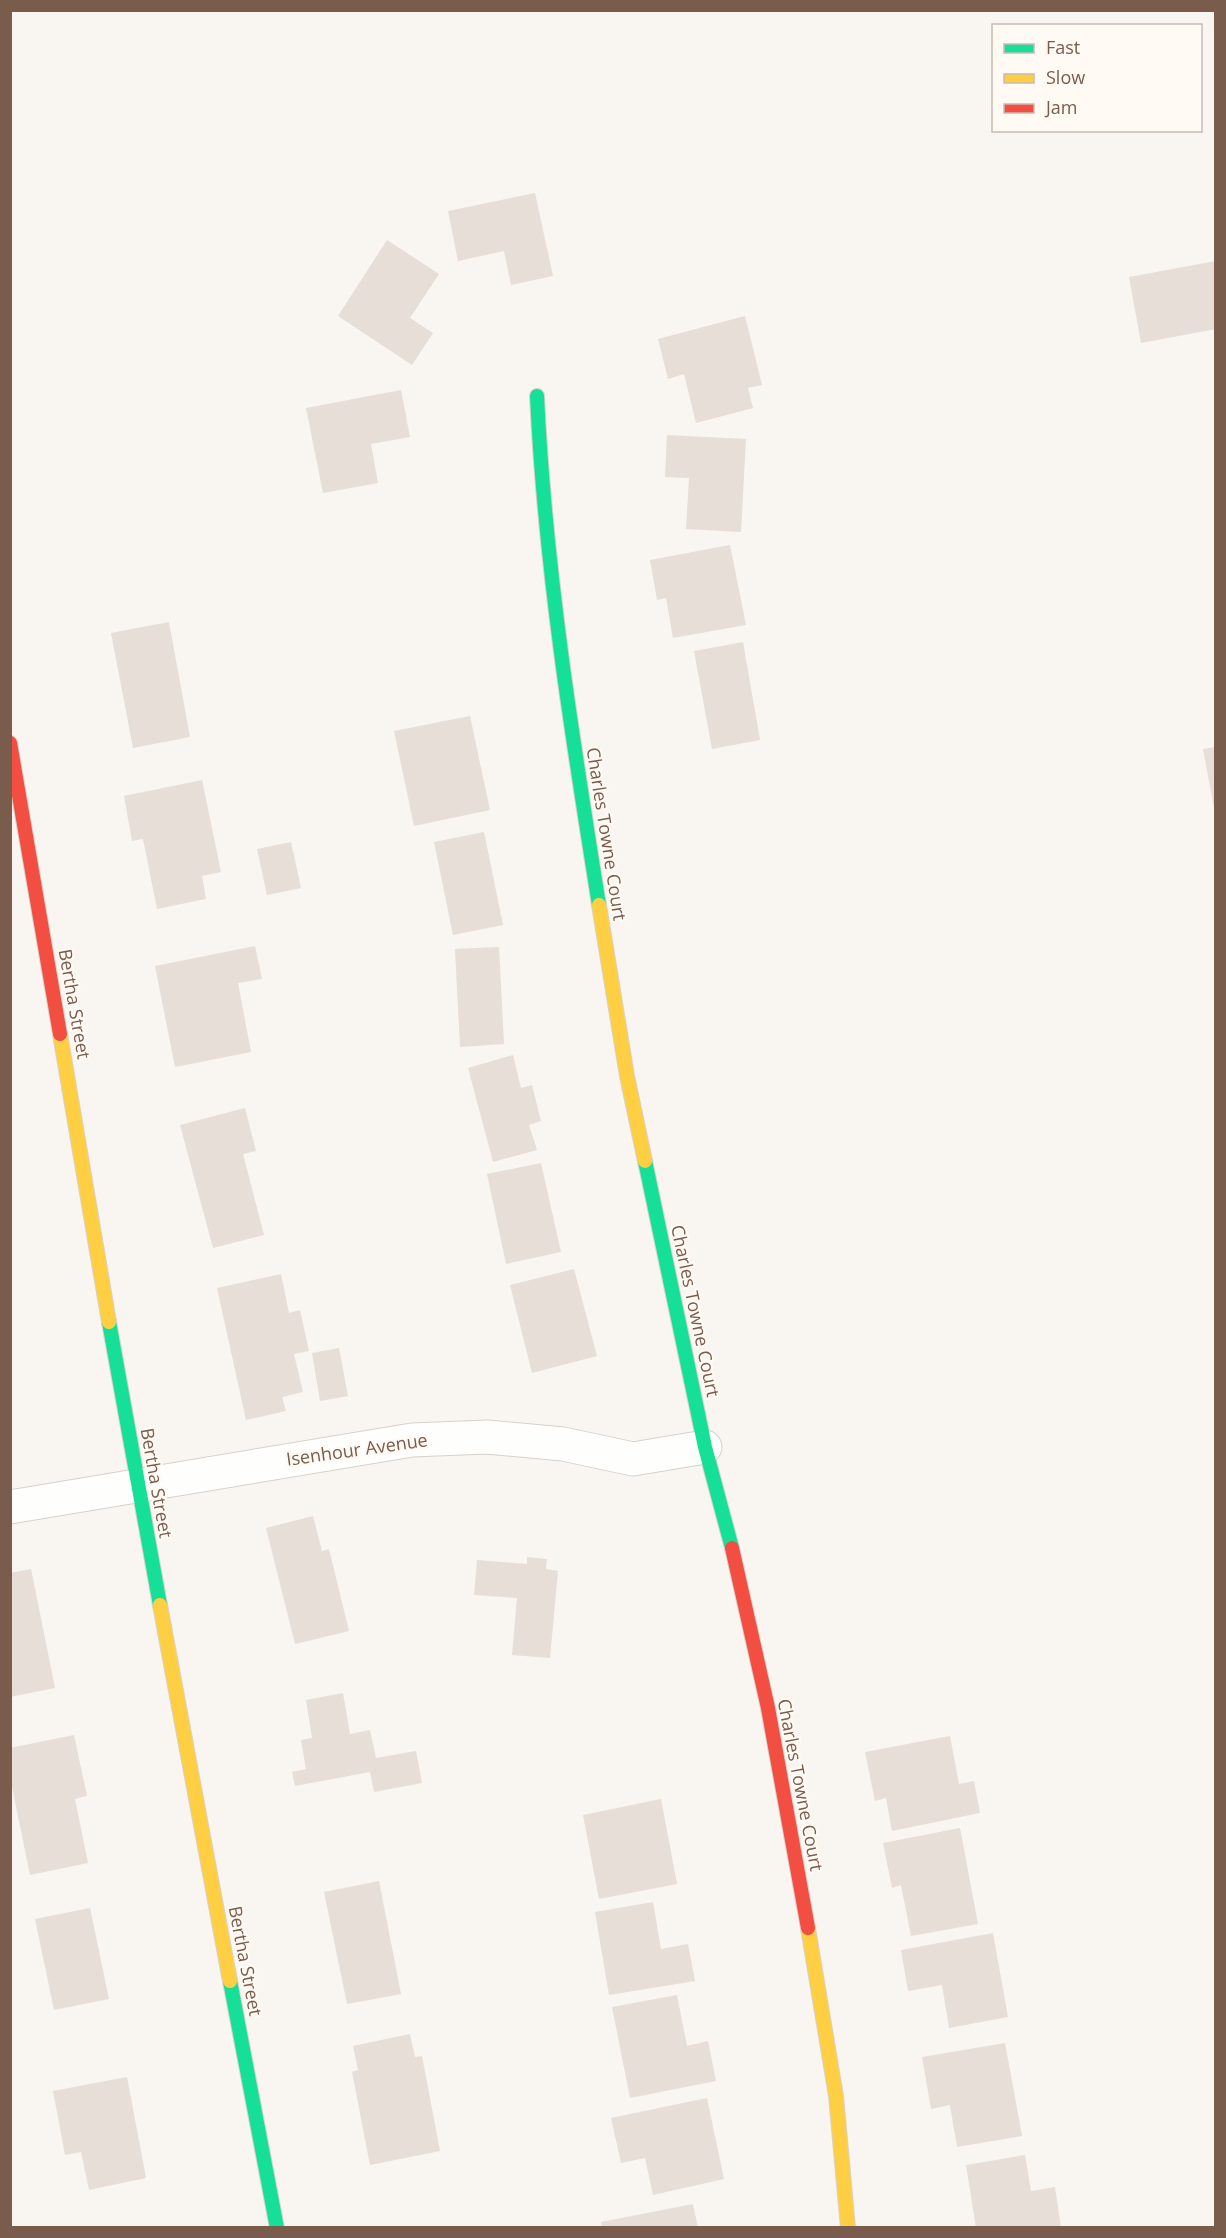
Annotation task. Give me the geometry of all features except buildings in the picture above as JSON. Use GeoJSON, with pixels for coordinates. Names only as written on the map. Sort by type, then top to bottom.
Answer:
{"type":"FeatureCollection","features":[{"type":"Feature","properties":{"kind":"street","name":"Charles Towne Court"},"geometry":{"type":"LineString","coordinates":[[537,396],[542,489],[569,716],[627,1076],[705,1447],[741,1581],[803,1896],[836,2096],[848,2228]]}},
{"type":"Feature","properties":{"kind":"street","name":"Bertha Street"},"geometry":{"type":"LineString","coordinates":[[10,743],[137,1484],[277,2228]]}},
{"type":"Feature","properties":{"kind":"street","name":"Isenhour Avenue"},"geometry":{"type":"LineString","coordinates":[[10,1507],[137,1484],[412,1440],[487,1437],[563,1444],[633,1459],[705,1447]]}},
{"type":"Feature","properties":{"kind":"traffic: fast"},"geometry":{"type":"LineString","coordinates":[[537,396],[553,588],[599,905]]}},
{"type":"Feature","properties":{"kind":"traffic: fast"},"geometry":{"type":"LineString","coordinates":[[645,1161],[705,1447],[732,1548]]}},
{"type":"Feature","properties":{"kind":"traffic: fast"},"geometry":{"type":"LineString","coordinates":[[109,1322],[160,1605]]}},
{"type":"Feature","properties":{"kind":"traffic: fast"},"geometry":{"type":"LineString","coordinates":[[230,1981],[277,2228]]}},
{"type":"Feature","properties":{"kind":"traffic: slow"},"geometry":{"type":"LineString","coordinates":[[599,905],[627,1076],[645,1161]]}},
{"type":"Feature","properties":{"kind":"traffic: slow"},"geometry":{"type":"LineString","coordinates":[[60,1034],[109,1322]]}},
{"type":"Feature","properties":{"kind":"traffic: slow"},"geometry":{"type":"LineString","coordinates":[[160,1605],[230,1981]]}},
{"type":"Feature","properties":{"kind":"traffic: slow"},"geometry":{"type":"LineString","coordinates":[[808,1928],[836,2096],[848,2228]]}},
{"type":"Feature","properties":{"kind":"traffic: jam"},"geometry":{"type":"LineString","coordinates":[[10,743],[60,1034]]}},
{"type":"Feature","properties":{"kind":"traffic: jam"},"geometry":{"type":"LineString","coordinates":[[732,1548],[768,1708],[808,1928]]}}]}
